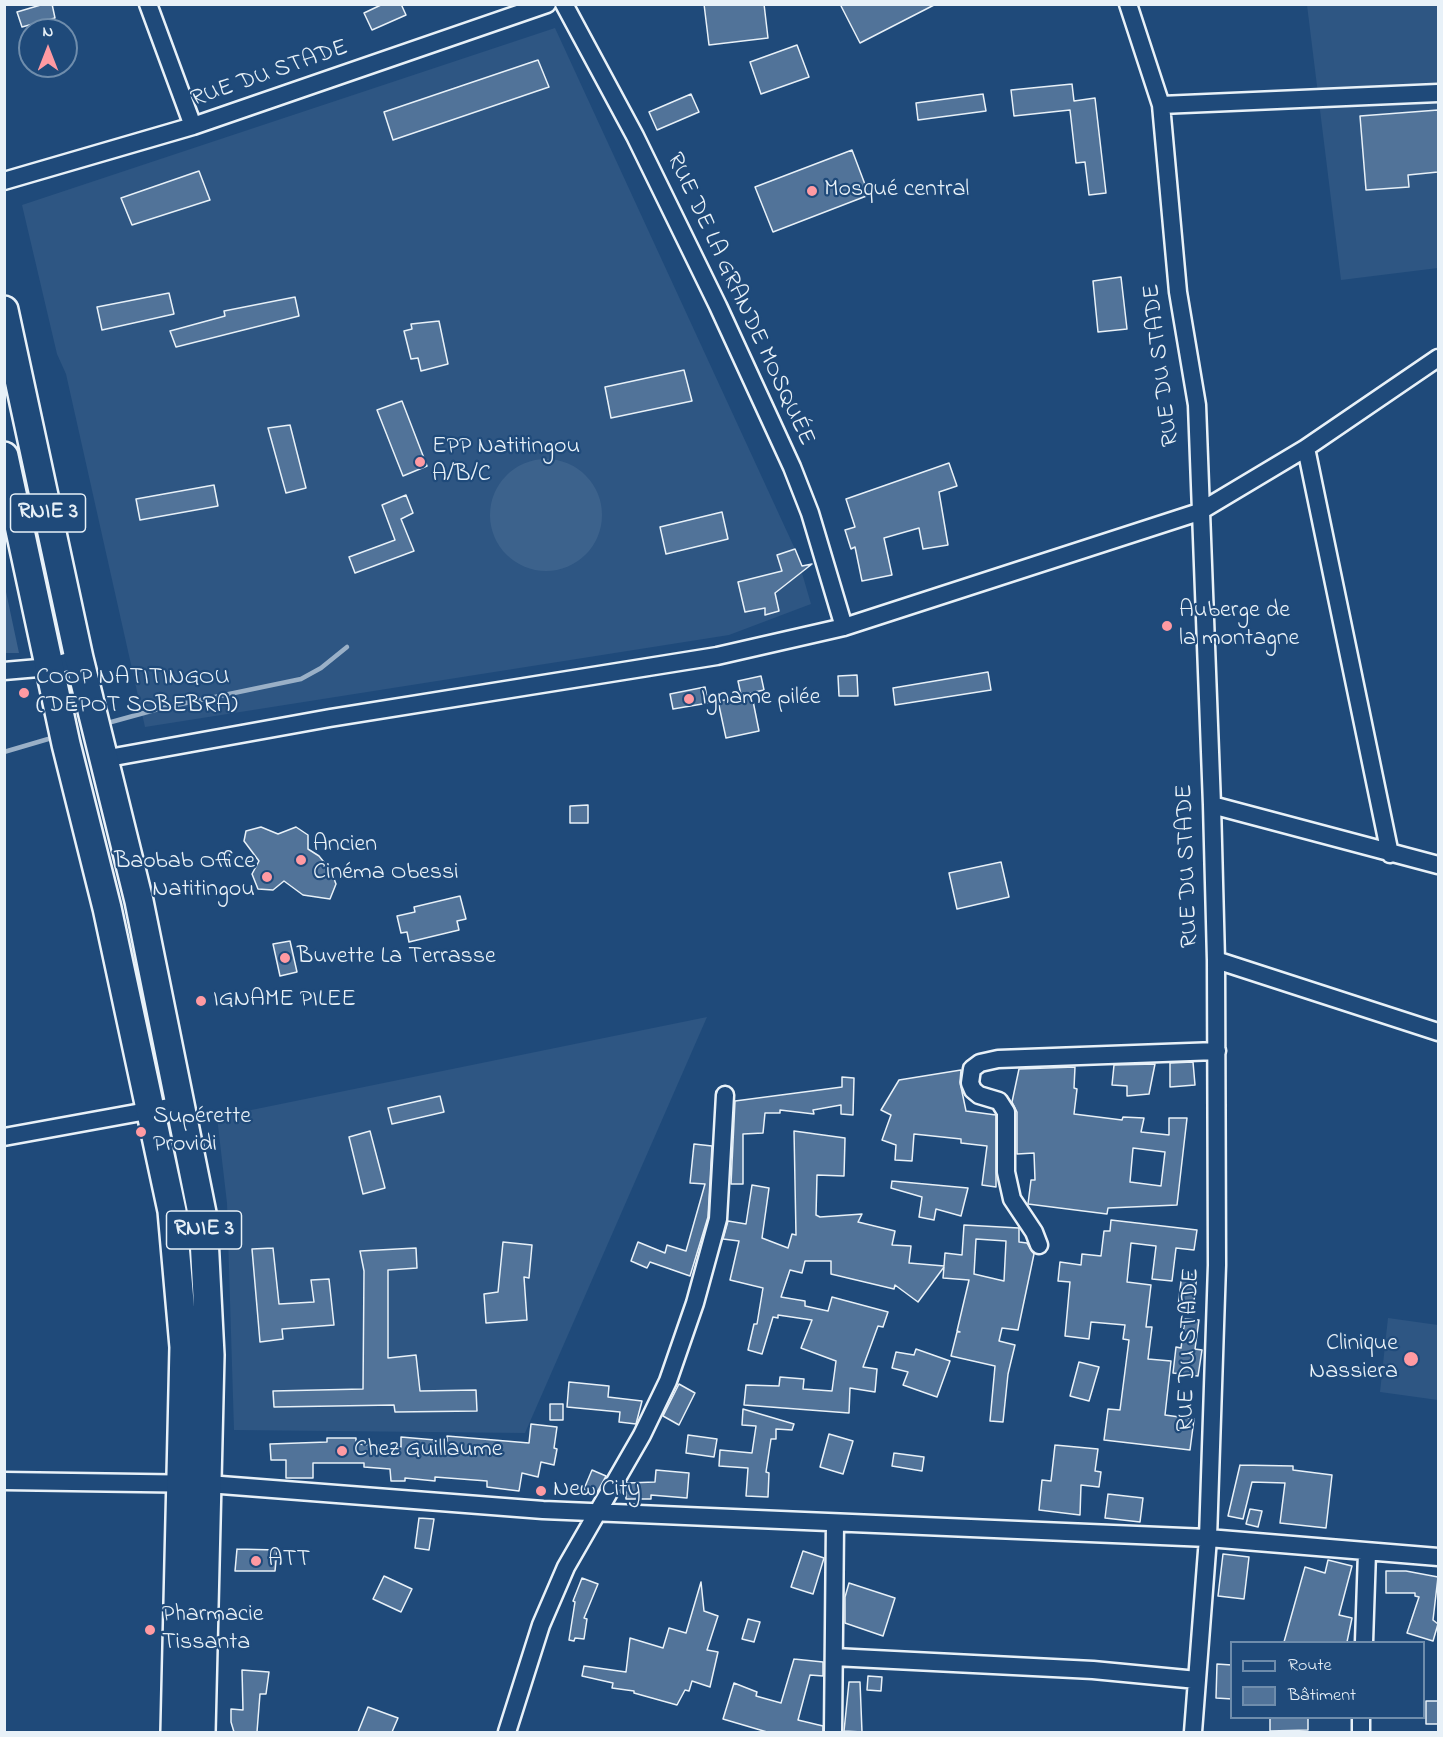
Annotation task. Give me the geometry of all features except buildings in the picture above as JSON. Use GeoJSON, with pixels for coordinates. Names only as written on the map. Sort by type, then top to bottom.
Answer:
{"type":"FeatureCollection","features":[{"type":"Feature","properties":{"kind":"highway","name":"RNIE 3"},"geometry":{"type":"LineString","coordinates":[[4,310],[79,658],[139,901],[203,1218],[207,1260],[210,1355],[195,1484],[190,1695],[201,1732]]}},
{"type":"Feature","properties":{"kind":"highway","name":"RNIE 3"},"geometry":{"type":"LineString","coordinates":[[4,456],[64,733],[107,908],[172,1211],[195,1484]]}},
{"type":"Feature","properties":{"kind":"highway"},"geometry":{"type":"LineString","coordinates":[[107,908],[139,901]]}},
{"type":"Feature","properties":{"kind":"highway","name":"RNIE 3"},"geometry":{"type":"LineString","coordinates":[[175,1732],[190,1695]]}},
{"type":"Feature","properties":{"kind":"street"},"geometry":{"type":"LineString","coordinates":[[148,4],[193,126]]}},
{"type":"Feature","properties":{"kind":"street","name":"RUE DU STADE"},"geometry":{"type":"LineString","coordinates":[[4,180],[193,126],[547,4]]}},
{"type":"Feature","properties":{"kind":"street","name":"RUE DE LA GRANDE MOSQUÉE"},"geometry":{"type":"LineString","coordinates":[[564,4],[635,136],[718,306],[792,468],[810,513],[844,627]]}},
{"type":"Feature","properties":{"kind":"street","name":"RUE DU STADE"},"geometry":{"type":"LineString","coordinates":[[1128,4],[1161,105],[1178,292],[1197,405],[1216,960],[1217,1265],[1208,1538],[1193,1732]]}},
{"type":"Feature","properties":{"kind":"street"},"geometry":{"type":"LineString","coordinates":[[1161,105],[1438,93]]}},
{"type":"Feature","properties":{"kind":"street"},"geometry":{"type":"LineString","coordinates":[[99,737],[341,716],[717,656],[844,627],[1199,512],[1306,448],[1438,358]]}},
{"type":"Feature","properties":{"kind":"street"},"geometry":{"type":"LineString","coordinates":[[1306,448],[1390,854]]}},
{"type":"Feature","properties":{"kind":"street"},"geometry":{"type":"LineString","coordinates":[[4,671],[50,667],[79,658]]}},
{"type":"Feature","properties":{"kind":"street"},"geometry":{"type":"LineString","coordinates":[[1212,805],[1438,865]]}},
{"type":"Feature","properties":{"kind":"street"},"geometry":{"type":"LineString","coordinates":[[1216,960],[1438,1032]]}},
{"type":"Feature","properties":{"kind":"street"},"geometry":{"type":"LineString","coordinates":[[1039,1245],[1034,1232],[1012,1199],[1006,1172],[1006,1112],[999,1101],[979,1095],[973,1090],[970,1083],[972,1069],[980,1063],[998,1059],[1216,1051]]}},
{"type":"Feature","properties":{"kind":"street"},"geometry":{"type":"LineString","coordinates":[[507,1732],[541,1625],[566,1567],[642,1435],[668,1381],[711,1253],[721,1189],[725,1095]]}},
{"type":"Feature","properties":{"kind":"street"},"geometry":{"type":"LineString","coordinates":[[4,1137],[180,1105]]}},
{"type":"Feature","properties":{"kind":"street"},"geometry":{"type":"LineString","coordinates":[[4,1481],[195,1484],[598,1513],[1208,1538],[1438,1557]]}},
{"type":"Feature","properties":{"kind":"street"},"geometry":{"type":"LineString","coordinates":[[833,1732],[835,1523]]}},
{"type":"Feature","properties":{"kind":"street"},"geometry":{"type":"LineString","coordinates":[[1364,1641],[1367,1552]]}},
{"type":"Feature","properties":{"kind":"street"},"geometry":{"type":"LineString","coordinates":[[834,1657],[1093,1670],[1197,1680]]}},
{"type":"Feature","properties":{"kind":"shaded area"},"geometry":{"type":"Polygon","coordinates":[[[1307,5],[1438,5],[1438,268],[1341,280],[1307,5]]]}},
{"type":"Feature","properties":{"kind":"shaded area","name":"EPP Natitingou A/B/C"},"geometry":{"type":"Polygon","coordinates":[[[555,28],[795,549],[811,604],[729,635],[145,727],[66,374],[57,354],[22,205],[555,28]]]}},
{"type":"Feature","properties":{"kind":"shaded area"},"geometry":{"type":"Polygon","coordinates":[[[546,459],[568,463],[586,475],[598,493],[602,515],[598,537],[586,555],[568,567],[546,571],[524,567],[506,555],[494,537],[490,515],[494,493],[506,475],[524,463],[546,459]]]}},
{"type":"Feature","properties":{"kind":"shaded area"},"geometry":{"type":"Polygon","coordinates":[[[5,587],[19,653],[5,653],[5,587]]]}},
{"type":"Feature","properties":{"kind":"shaded area"},"geometry":{"type":"Polygon","coordinates":[[[707,1017],[525,1433],[234,1430],[227,1203],[217,1117],[707,1017]]]}},
{"type":"Feature","properties":{"kind":"shaded area","name":"Clinique Nassiera"},"geometry":{"type":"Polygon","coordinates":[[[1388,1318],[1438,1325],[1438,1400],[1380,1392],[1388,1318]]]}},
{"type":"Feature","properties":{"kind":"waterway"},"geometry":{"type":"LineString","coordinates":[[104,724],[162,708],[301,679],[321,668],[347,647]]}},
{"type":"Feature","properties":{"kind":"waterway"},"geometry":{"type":"LineString","coordinates":[[4,752],[55,737]]}},
{"type":"Feature","properties":{"kind":"place","name":"Mosqué central"},"geometry":{"type":"Point","coordinates":[812,191]}},
{"type":"Feature","properties":{"kind":"place","name":"EPP Natitingou A/B/C"},"geometry":{"type":"Point","coordinates":[420,462]}},
{"type":"Feature","properties":{"kind":"place","name":"Auberge de la montagne"},"geometry":{"type":"Point","coordinates":[1167,626]}},
{"type":"Feature","properties":{"kind":"place","name":"COOP NATITINGOU (DEPOT SOBEBRA)"},"geometry":{"type":"Point","coordinates":[24,693]}},
{"type":"Feature","properties":{"kind":"place","name":"Igname pilée"},"geometry":{"type":"Point","coordinates":[689,699]}},
{"type":"Feature","properties":{"kind":"place","name":"Ancien Cinéma Obessi"},"geometry":{"type":"Point","coordinates":[301,860]}},
{"type":"Feature","properties":{"kind":"place","name":"Baobab Office Natitingou"},"geometry":{"type":"Point","coordinates":[267,877]}},
{"type":"Feature","properties":{"kind":"place","name":"Buvette La Terrasse"},"geometry":{"type":"Point","coordinates":[285,958]}},
{"type":"Feature","properties":{"kind":"place","name":"IGNAME PILEE"},"geometry":{"type":"Point","coordinates":[201,1001]}},
{"type":"Feature","properties":{"kind":"place","name":"Supérette Providi"},"geometry":{"type":"Point","coordinates":[141,1132]}},
{"type":"Feature","properties":{"kind":"place","name":"Clinique Nassiera"},"geometry":{"type":"Point","coordinates":[1411,1359]}},
{"type":"Feature","properties":{"kind":"place","name":"Chez Guillaume"},"geometry":{"type":"Point","coordinates":[342,1451]}},
{"type":"Feature","properties":{"kind":"place","name":"New City"},"geometry":{"type":"Point","coordinates":[541,1491]}},
{"type":"Feature","properties":{"kind":"place","name":"ATT"},"geometry":{"type":"Point","coordinates":[256,1561]}},
{"type":"Feature","properties":{"kind":"place","name":"Pharmacie Tissanta"},"geometry":{"type":"Point","coordinates":[150,1630]}}]}
